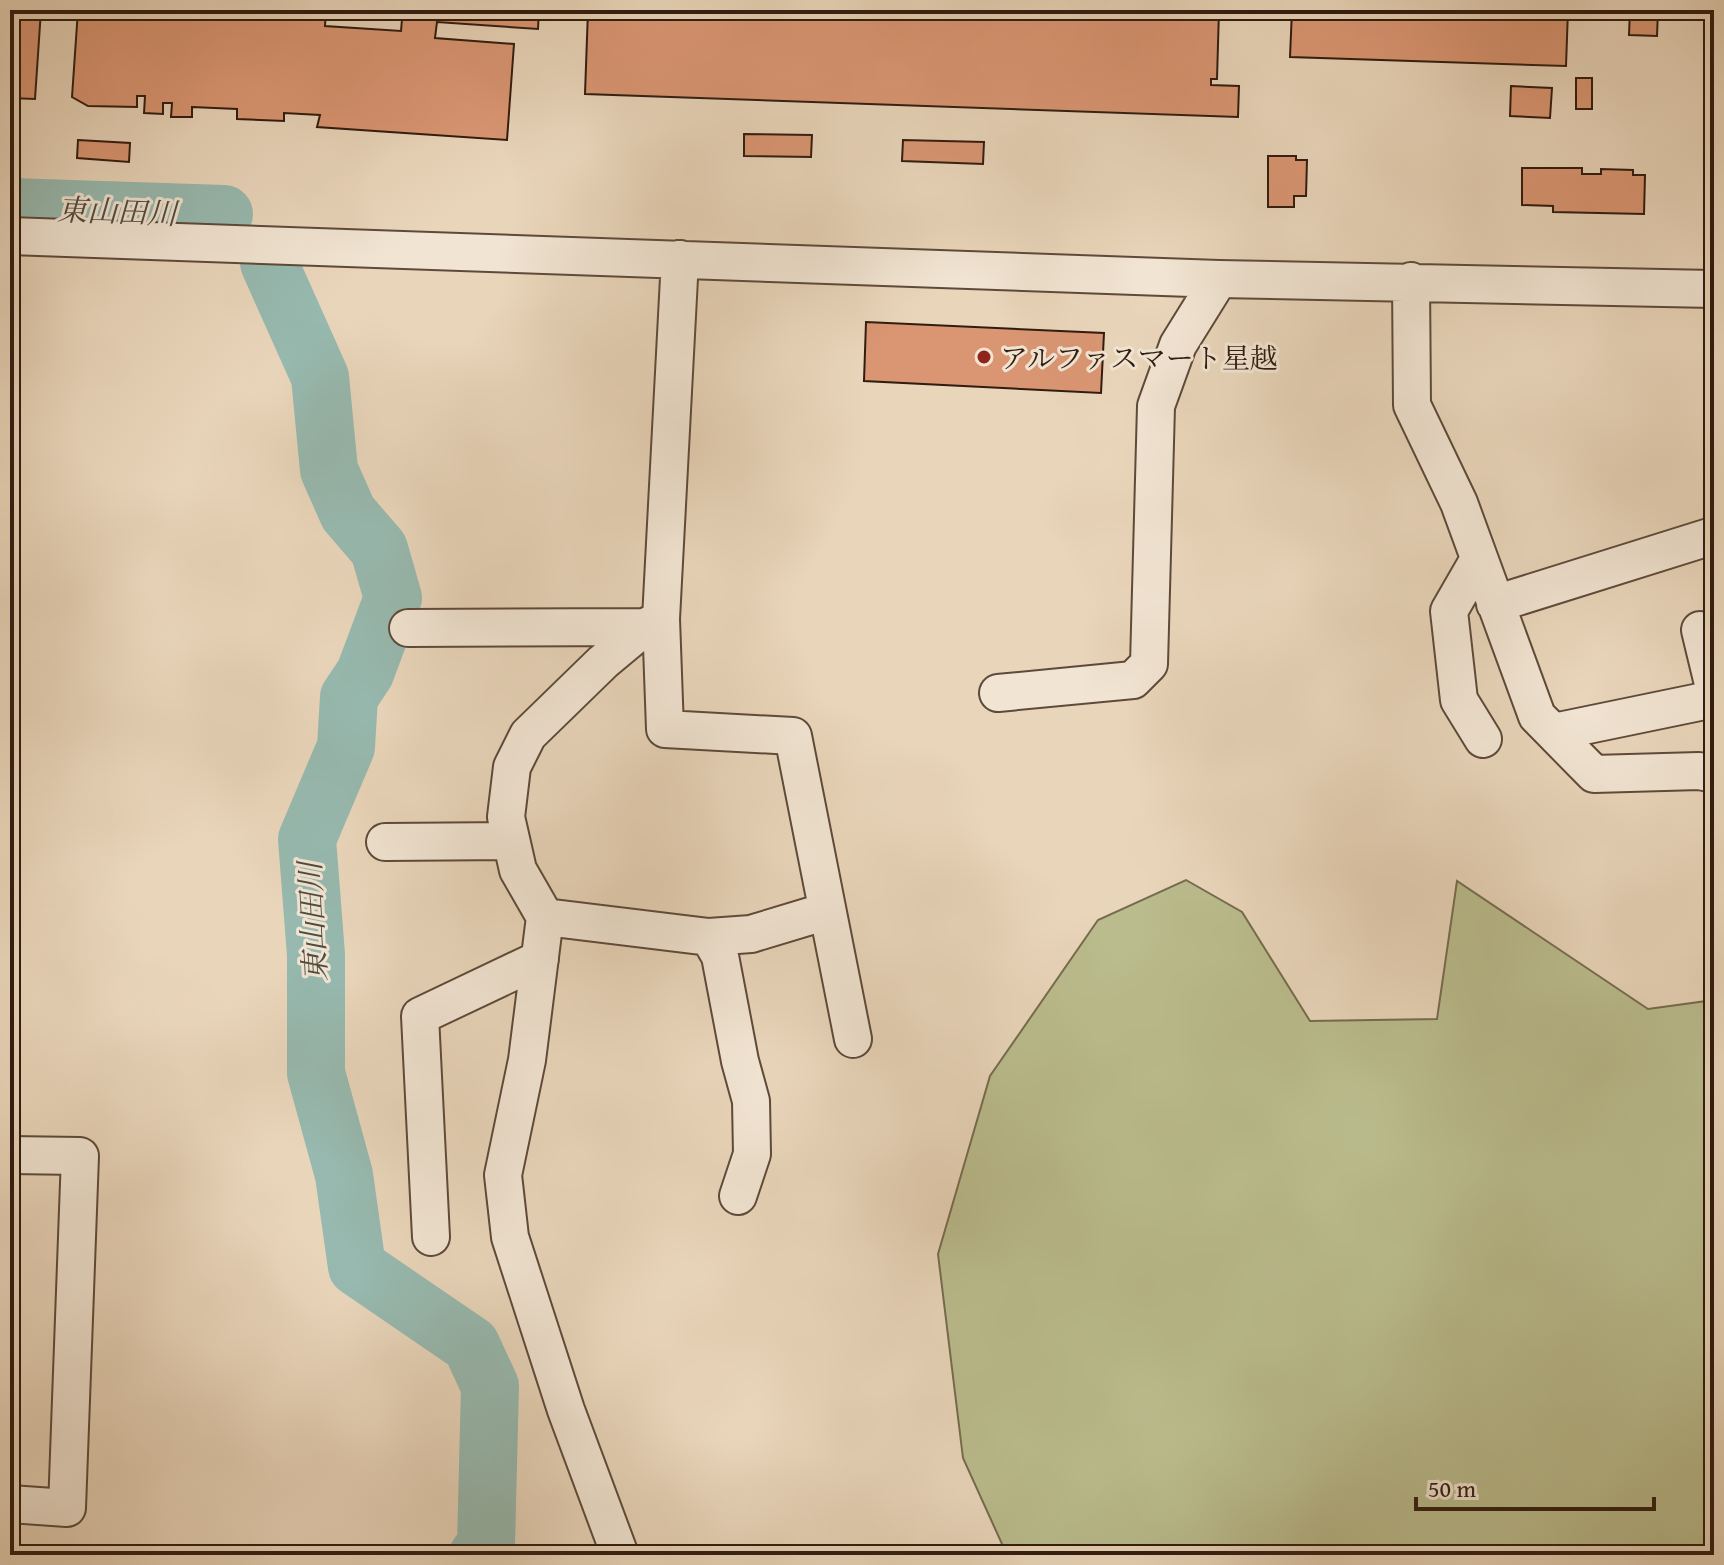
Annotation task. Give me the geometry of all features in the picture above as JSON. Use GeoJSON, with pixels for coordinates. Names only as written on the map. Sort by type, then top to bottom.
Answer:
{"type":"FeatureCollection","features":[{"type":"Feature","properties":{"kind":"street"},"geometry":{"type":"LineString","coordinates":[[10,236],[1219,279],[1714,289]]}},
{"type":"Feature","properties":{"kind":"street"},"geometry":{"type":"LineString","coordinates":[[680,259],[653,623],[665,729],[793,736],[853,1039]]}},
{"type":"Feature","properties":{"kind":"street"},"geometry":{"type":"LineString","coordinates":[[998,693],[1133,680],[1149,664],[1156,406],[1178,345],[1219,279]]}},
{"type":"Feature","properties":{"kind":"street"},"geometry":{"type":"LineString","coordinates":[[1411,281],[1412,405],[1459,503],[1537,716],[1594,774],[1699,771],[1714,774]]}},
{"type":"Feature","properties":{"kind":"street"},"geometry":{"type":"LineString","coordinates":[[1495,604],[1709,537]]}},
{"type":"Feature","properties":{"kind":"street"},"geometry":{"type":"LineString","coordinates":[[1479,559],[1449,611],[1459,700],[1483,739]]}},
{"type":"Feature","properties":{"kind":"street"},"geometry":{"type":"LineString","coordinates":[[408,628],[653,623]]}},
{"type":"Feature","properties":{"kind":"street"},"geometry":{"type":"LineString","coordinates":[[620,1555],[566,1410],[510,1237],[503,1175],[527,1060],[545,917],[518,870],[506,817],[512,767],[528,735],[603,662],[653,623]]}},
{"type":"Feature","properties":{"kind":"street"},"geometry":{"type":"LineString","coordinates":[[1700,630],[1714,688]]}},
{"type":"Feature","properties":{"kind":"street"},"geometry":{"type":"LineString","coordinates":[[1554,732],[1714,699]]}},
{"type":"Feature","properties":{"kind":"street"},"geometry":{"type":"LineString","coordinates":[[385,842],[511,841]]}},
{"type":"Feature","properties":{"kind":"street"},"geometry":{"type":"LineString","coordinates":[[545,917],[709,937],[751,934],[827,911]]}},
{"type":"Feature","properties":{"kind":"street"},"geometry":{"type":"LineString","coordinates":[[709,937],[720,956],[751,1101],[752,1154],[738,1196]]}},
{"type":"Feature","properties":{"kind":"street"},"geometry":{"type":"LineString","coordinates":[[431,1237],[420,1016],[540,959]]}},
{"type":"Feature","properties":{"kind":"street"},"geometry":{"type":"LineString","coordinates":[[10,1155],[80,1156],[67,1508],[10,1504]]}},
{"type":"Feature","properties":{"kind":"green space"},"geometry":{"type":"Polygon","coordinates":[[[1186,880],[1242,912],[1310,1021],[1437,1019],[1457,881],[1648,1009],[1714,1000],[1714,1555],[1007,1555],[963,1458],[938,1254],[990,1076],[1098,920],[1186,880]]]}},
{"type":"Feature","properties":{"kind":"building"},"geometry":{"type":"Polygon","coordinates":[[[10,10],[41,10],[35,99],[10,98],[10,10]]]}},
{"type":"Feature","properties":{"kind":"building"},"geometry":{"type":"Polygon","coordinates":[[[78,10],[326,10],[325,26],[401,31],[402,19],[348,16],[348,10],[539,10],[538,29],[437,22],[435,38],[514,44],[507,140],[317,127],[320,115],[284,113],[284,121],[237,119],[237,109],[192,107],[192,117],[171,117],[172,103],[163,103],[163,114],[144,113],[145,96],[137,96],[137,107],[88,106],[72,97],[78,10]]]}},
{"type":"Feature","properties":{"kind":"building"},"geometry":{"type":"Polygon","coordinates":[[[588,10],[1219,10],[1217,79],[1211,79],[1211,85],[1239,86],[1238,117],[585,94],[588,10]]]}},
{"type":"Feature","properties":{"kind":"building"},"geometry":{"type":"Polygon","coordinates":[[[1292,10],[1568,10],[1566,66],[1290,57],[1292,10]]]}},
{"type":"Feature","properties":{"kind":"building"},"geometry":{"type":"Polygon","coordinates":[[[1630,10],[1658,10],[1657,36],[1629,35],[1630,10]]]}},
{"type":"Feature","properties":{"kind":"building"},"geometry":{"type":"Polygon","coordinates":[[[1576,78],[1592,78],[1592,109],[1576,109],[1576,78]]]}},
{"type":"Feature","properties":{"kind":"building"},"geometry":{"type":"Polygon","coordinates":[[[1511,86],[1552,88],[1550,118],[1510,116],[1511,86]]]}},
{"type":"Feature","properties":{"kind":"building"},"geometry":{"type":"Polygon","coordinates":[[[744,134],[812,135],[811,157],[744,156],[744,134]]]}},
{"type":"Feature","properties":{"kind":"building"},"geometry":{"type":"Polygon","coordinates":[[[78,140],[130,143],[129,162],[77,158],[78,140]]]}},
{"type":"Feature","properties":{"kind":"building"},"geometry":{"type":"Polygon","coordinates":[[[903,140],[984,142],[983,164],[902,161],[903,140]]]}},
{"type":"Feature","properties":{"kind":"building"},"geometry":{"type":"Polygon","coordinates":[[[1268,156],[1296,156],[1296,160],[1307,160],[1306,196],[1294,196],[1294,207],[1268,207],[1268,156]]]}},
{"type":"Feature","properties":{"kind":"building"},"geometry":{"type":"Polygon","coordinates":[[[1522,168],[1582,168],[1582,174],[1601,174],[1601,169],[1633,170],[1633,175],[1645,175],[1644,214],[1553,212],[1553,206],[1522,205],[1522,168]]]}},
{"type":"Feature","properties":{"kind":"building","name":"アルファスマート星越"},"geometry":{"type":"Polygon","coordinates":[[[866,322],[1104,333],[1101,393],[864,381],[866,322]]]}},
{"type":"Feature","properties":{"kind":"waterway","name":"東山田川"},"geometry":{"type":"LineString","coordinates":[[10,207],[224,214]]}},
{"type":"Feature","properties":{"kind":"waterway","name":"東山田川"},"geometry":{"type":"LineString","coordinates":[[269,263],[320,377],[329,470],[348,513],[379,549],[393,598],[365,673],[349,697],[346,747],[307,839],[316,955],[316,1073],[344,1175],[357,1267],[471,1345],[490,1386],[486,1545],[478,1555]]}},
{"type":"Feature","properties":{"kind":"place","name":"アルファスマート星越"},"geometry":{"type":"Point","coordinates":[984,357]}}]}
